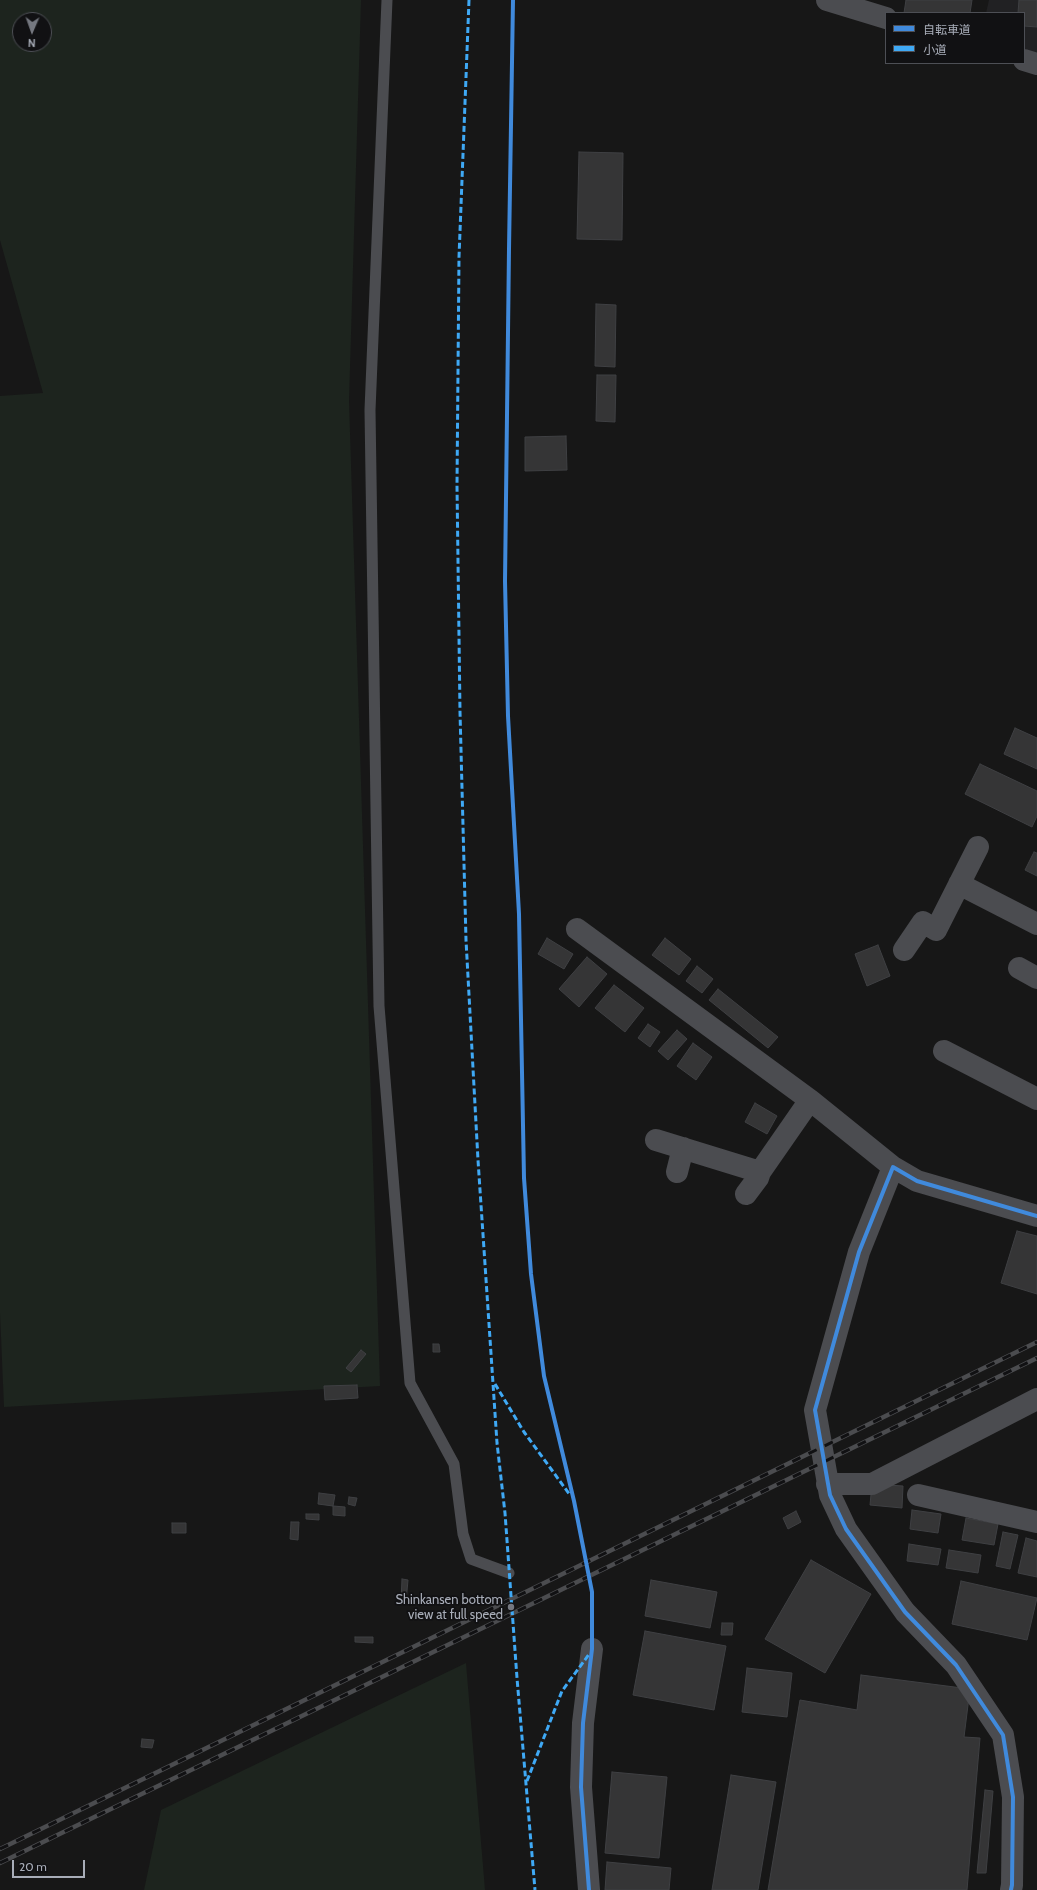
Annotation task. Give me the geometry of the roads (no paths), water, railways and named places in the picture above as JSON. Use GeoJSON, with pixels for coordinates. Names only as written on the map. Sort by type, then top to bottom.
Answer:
{"type":"FeatureCollection","features":[{"type":"Feature","properties":{"kind":"street"},"geometry":{"type":"LineString","coordinates":[[826,0],[885,18]]}},
{"type":"Feature","properties":{"kind":"street"},"geometry":{"type":"LineString","coordinates":[[1025,60],[1037,64]]}},
{"type":"Feature","properties":{"kind":"street"},"geometry":{"type":"LineString","coordinates":[[904,950],[923,922],[936,930],[978,847]]}},
{"type":"Feature","properties":{"kind":"street"},"geometry":{"type":"LineString","coordinates":[[959,884],[1037,924]]}},
{"type":"Feature","properties":{"kind":"street"},"geometry":{"type":"LineString","coordinates":[[577,929],[810,1100],[893,1167],[917,1181],[1037,1216]]}},
{"type":"Feature","properties":{"kind":"street"},"geometry":{"type":"LineString","coordinates":[[944,1051],[964,1072],[1037,1099]]}},
{"type":"Feature","properties":{"kind":"street"},"geometry":{"type":"LineString","coordinates":[[746,1194],[810,1100]]}},
{"type":"Feature","properties":{"kind":"street"},"geometry":{"type":"LineString","coordinates":[[656,1140],[760,1172]]}},
{"type":"Feature","properties":{"kind":"street"},"geometry":{"type":"LineString","coordinates":[[677,1172],[683,1148]]}},
{"type":"Feature","properties":{"kind":"street"},"geometry":{"type":"LineString","coordinates":[[893,1167],[859,1252],[815,1410],[830,1495],[850,1536],[905,1612],[956,1665],[1003,1735],[1013,1797],[1011,1890]]}},
{"type":"Feature","properties":{"kind":"street"},"geometry":{"type":"LineString","coordinates":[[828,1484],[872,1484],[1037,1400]]}},
{"type":"Feature","properties":{"kind":"street"},"geometry":{"type":"LineString","coordinates":[[918,1495],[1037,1522]]}},
{"type":"Feature","properties":{"kind":"street"},"geometry":{"type":"LineString","coordinates":[[589,1890],[581,1787],[583,1723],[592,1649]]}},
{"type":"Feature","properties":{"kind":"lane"},"geometry":{"type":"LineString","coordinates":[[387,0],[370,410],[380,1014],[410,1383],[454,1464],[463,1534],[471,1559],[509,1573]]}},
{"type":"Feature","properties":{"kind":"railway"},"geometry":{"type":"LineString","coordinates":[[0,1849],[1037,1342]]}},
{"type":"Feature","properties":{"kind":"railway"},"geometry":{"type":"LineString","coordinates":[[0,1863],[1037,1358]]}},
{"type":"Feature","properties":{"kind":"place","name":"Shinkansen bottom view at full speed"},"geometry":{"type":"Point","coordinates":[511,1607]}}]}
